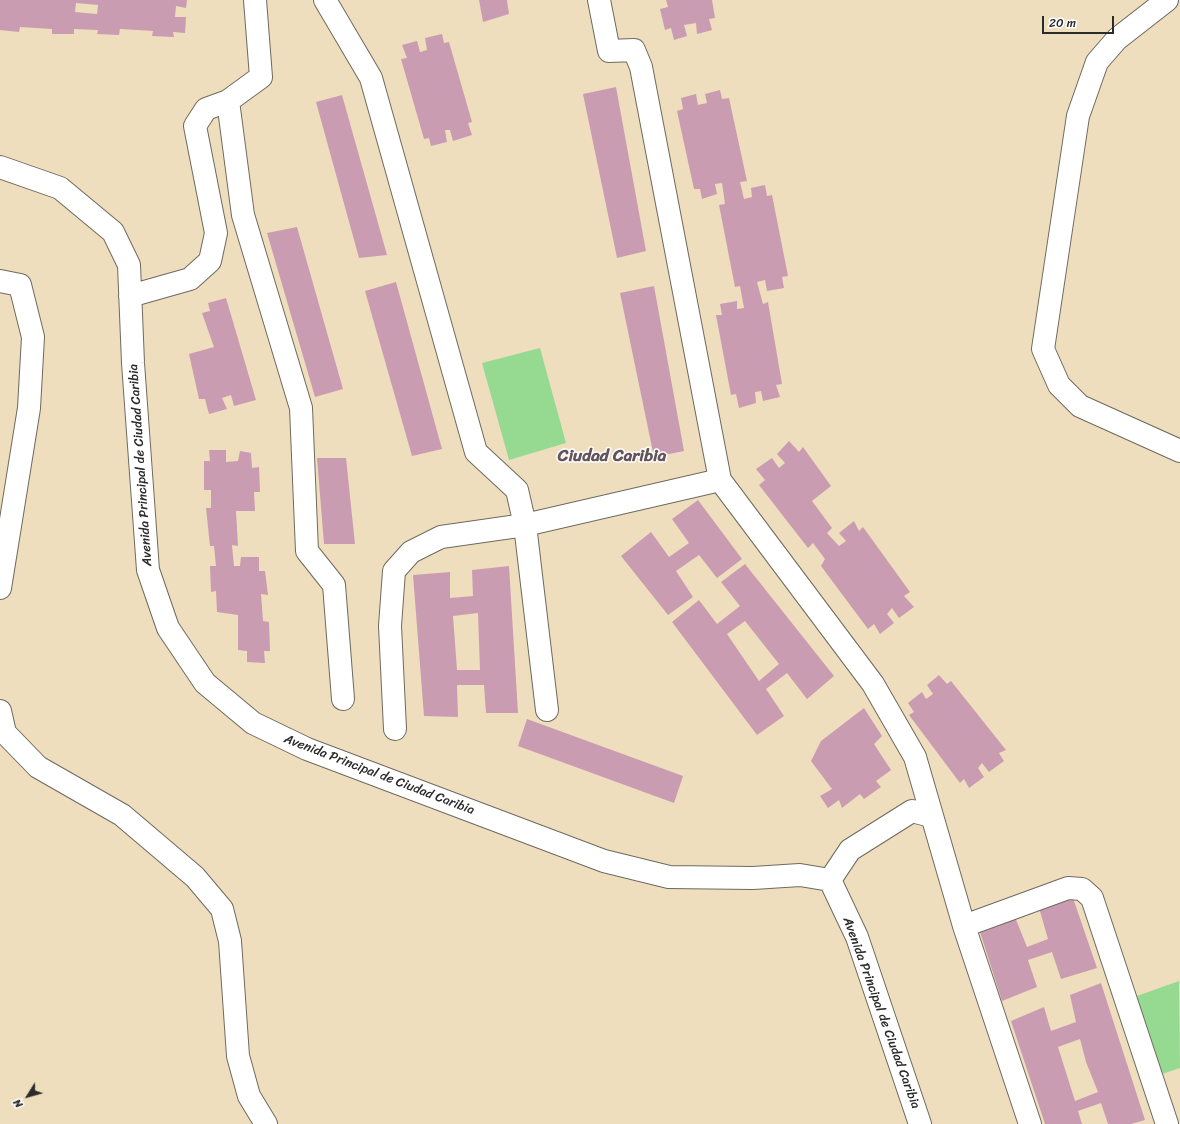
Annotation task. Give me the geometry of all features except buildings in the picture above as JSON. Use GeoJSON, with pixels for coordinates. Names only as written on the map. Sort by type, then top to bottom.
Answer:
{"type":"FeatureCollection","features":[{"type":"Feature","properties":{"kind":"street"},"geometry":{"type":"LineString","coordinates":[[130,296],[190,279],[210,261],[216,233],[195,126],[206,109],[228,101],[261,77],[255,0]]}},
{"type":"Feature","properties":{"kind":"street"},"geometry":{"type":"LineString","coordinates":[[325,0],[371,78],[476,452],[517,490],[524,525],[547,710]]}},
{"type":"Feature","properties":{"kind":"street"},"geometry":{"type":"LineString","coordinates":[[599,0],[609,51],[634,50],[642,67],[720,480],[873,684],[915,757],[964,926],[1030,1124]]}},
{"type":"Feature","properties":{"kind":"street"},"geometry":{"type":"LineString","coordinates":[[1167,0],[1117,39],[1097,62],[1078,116],[1043,349],[1059,385],[1080,406],[1180,451]]}},
{"type":"Feature","properties":{"kind":"street"},"geometry":{"type":"LineString","coordinates":[[228,101],[243,215],[301,408],[307,551],[334,585],[343,699]]}},
{"type":"Feature","properties":{"kind":"street","name":"Avenida Principal de Ciudad Caribia"},"geometry":{"type":"LineString","coordinates":[[0,167],[60,188],[114,232],[129,266],[148,570],[168,628],[205,683],[253,723],[307,749],[604,861],[669,877],[753,878],[800,875],[830,880],[857,937],[920,1124]]}},
{"type":"Feature","properties":{"kind":"street"},"geometry":{"type":"LineString","coordinates":[[0,281],[20,285],[33,336],[29,408],[0,588]]}},
{"type":"Feature","properties":{"kind":"street"},"geometry":{"type":"LineString","coordinates":[[396,729],[390,626],[394,571],[411,552],[441,537],[524,525],[720,480]]}},
{"type":"Feature","properties":{"kind":"street"},"geometry":{"type":"LineString","coordinates":[[0,711],[5,733],[38,767],[122,815],[195,877],[222,910],[230,940],[238,1056],[249,1096],[266,1124]]}},
{"type":"Feature","properties":{"kind":"street"},"geometry":{"type":"LineString","coordinates":[[830,880],[850,850],[912,810],[931,816]]}},
{"type":"Feature","properties":{"kind":"street"},"geometry":{"type":"LineString","coordinates":[[964,926],[1068,888],[1082,889],[1092,898],[1167,1124]]}},
{"type":"Feature","properties":{"kind":"green space"},"geometry":{"type":"Polygon","coordinates":[[[540,348],[566,443],[509,460],[482,363],[540,348]]]}},
{"type":"Feature","properties":{"kind":"green space"},"geometry":{"type":"Polygon","coordinates":[[[1179,981],[1180,1068],[1159,1075],[1137,996],[1179,981]]]}},
{"type":"Feature","properties":{"kind":"district","name":"Ciudad Caribia"},"geometry":{"type":"Point","coordinates":[612,457]}}]}
